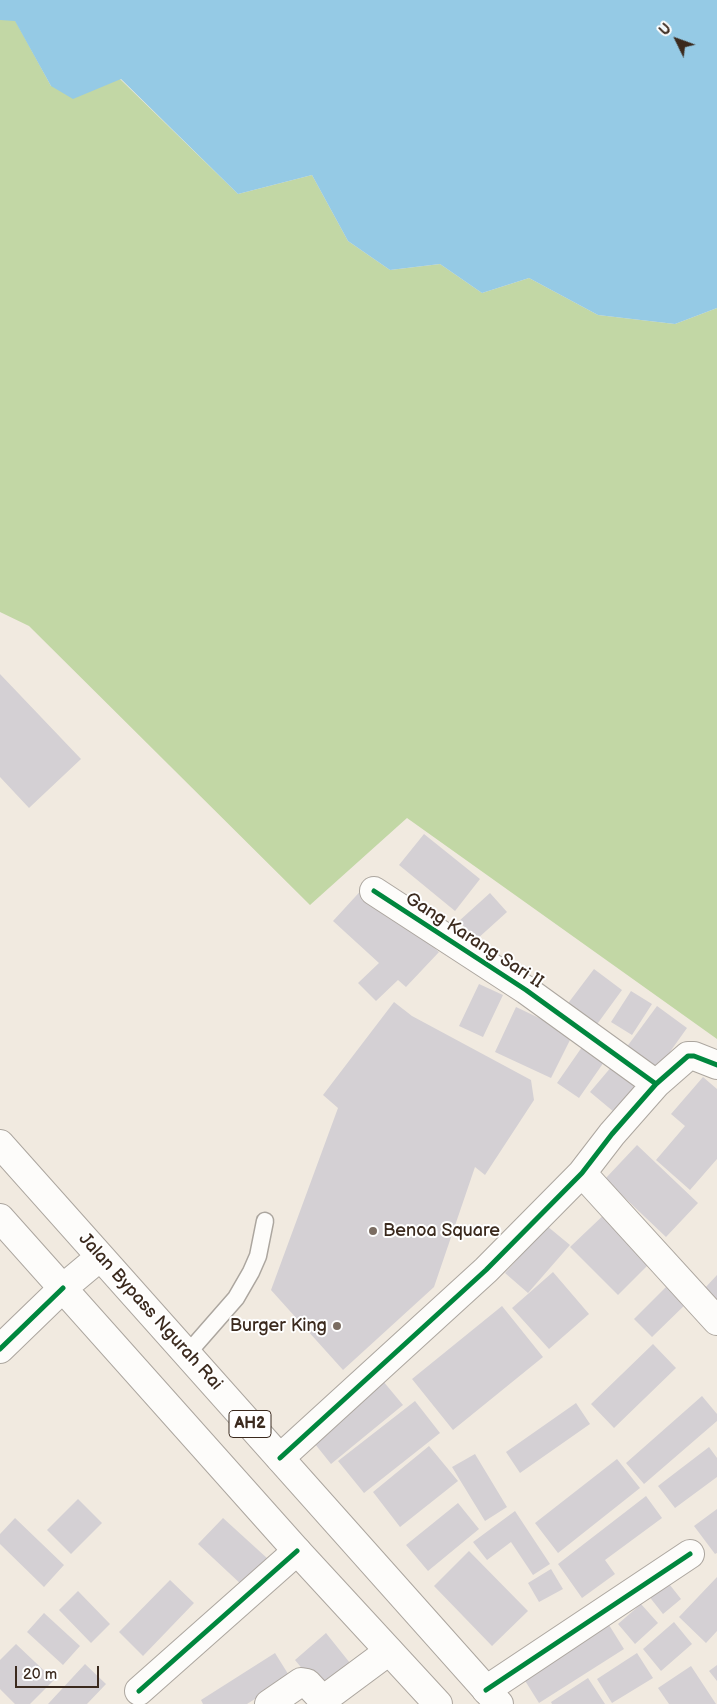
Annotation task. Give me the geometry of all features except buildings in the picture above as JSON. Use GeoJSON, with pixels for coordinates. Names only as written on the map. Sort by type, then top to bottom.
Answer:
{"type":"FeatureCollection","features":[{"type":"Feature","properties":{"kind":"main road","name":"Gang Karang Sari II"},"geometry":{"type":"LineString","coordinates":[[374,891],[526,990],[656,1084]]}},
{"type":"Feature","properties":{"kind":"main road"},"geometry":{"type":"LineString","coordinates":[[280,1458],[486,1270],[582,1173],[612,1134],[656,1084],[688,1056],[694,1056],[717,1065]]}},
{"type":"Feature","properties":{"kind":"main road","name":"Jalan Bypass Ngurah Rai"},"geometry":{"type":"LineString","coordinates":[[0,1144],[493,1697]]}},
{"type":"Feature","properties":{"kind":"main road"},"geometry":{"type":"LineString","coordinates":[[582,1173],[717,1321]]}},
{"type":"Feature","properties":{"kind":"main road","name":"AH2"},"geometry":{"type":"LineString","coordinates":[[0,1218],[297,1551],[438,1704]]}},
{"type":"Feature","properties":{"kind":"main road"},"geometry":{"type":"LineString","coordinates":[[0,1349],[63,1288],[100,1257]]}},
{"type":"Feature","properties":{"kind":"main road"},"geometry":{"type":"LineString","coordinates":[[139,1691],[297,1551]]}},
{"type":"Feature","properties":{"kind":"main road"},"geometry":{"type":"LineString","coordinates":[[493,1697],[690,1554]]}},
{"type":"Feature","properties":{"kind":"main road"},"geometry":{"type":"LineString","coordinates":[[269,1704],[301,1682],[307,1684],[321,1698],[327,1697],[389,1651]]}},
{"type":"Feature","properties":{"kind":"lane"},"geometry":{"type":"LineString","coordinates":[[187,1354],[240,1292],[258,1256],[265,1222]]}},
{"type":"Feature","properties":{"kind":"green space"},"geometry":{"type":"Polygon","coordinates":[[[0,20],[15,20],[51,86],[120,79],[238,194],[312,175],[348,241],[390,270],[440,264],[482,293],[529,278],[598,315],[675,324],[717,308],[717,1039],[407,818],[310,905],[29,626],[0,612],[0,20]]]}},
{"type":"Feature","properties":{"kind":"water"},"geometry":{"type":"Polygon","coordinates":[[[0,0],[717,0],[717,308],[675,324],[598,315],[529,278],[482,293],[440,264],[390,270],[348,241],[312,175],[238,194],[121,79],[73,99],[51,86],[15,21],[0,20],[0,0]]]}},
{"type":"Feature","properties":{"kind":"cycle path"},"geometry":{"type":"LineString","coordinates":[[374,891],[526,990],[656,1084]]}},
{"type":"Feature","properties":{"kind":"cycle path"},"geometry":{"type":"LineString","coordinates":[[280,1458],[486,1270],[582,1173],[612,1134],[656,1084],[688,1056],[694,1056],[717,1065]]}},
{"type":"Feature","properties":{"kind":"cycle path"},"geometry":{"type":"LineString","coordinates":[[0,1349],[63,1288]]}},
{"type":"Feature","properties":{"kind":"cycle path"},"geometry":{"type":"LineString","coordinates":[[139,1691],[297,1551]]}},
{"type":"Feature","properties":{"kind":"cycle path"},"geometry":{"type":"LineString","coordinates":[[486,1690],[690,1554]]}},
{"type":"Feature","properties":{"kind":"place","name":"Benoa Square"},"geometry":{"type":"Point","coordinates":[373,1231]}},
{"type":"Feature","properties":{"kind":"place","name":"Burger King"},"geometry":{"type":"Point","coordinates":[337,1326]}}]}
